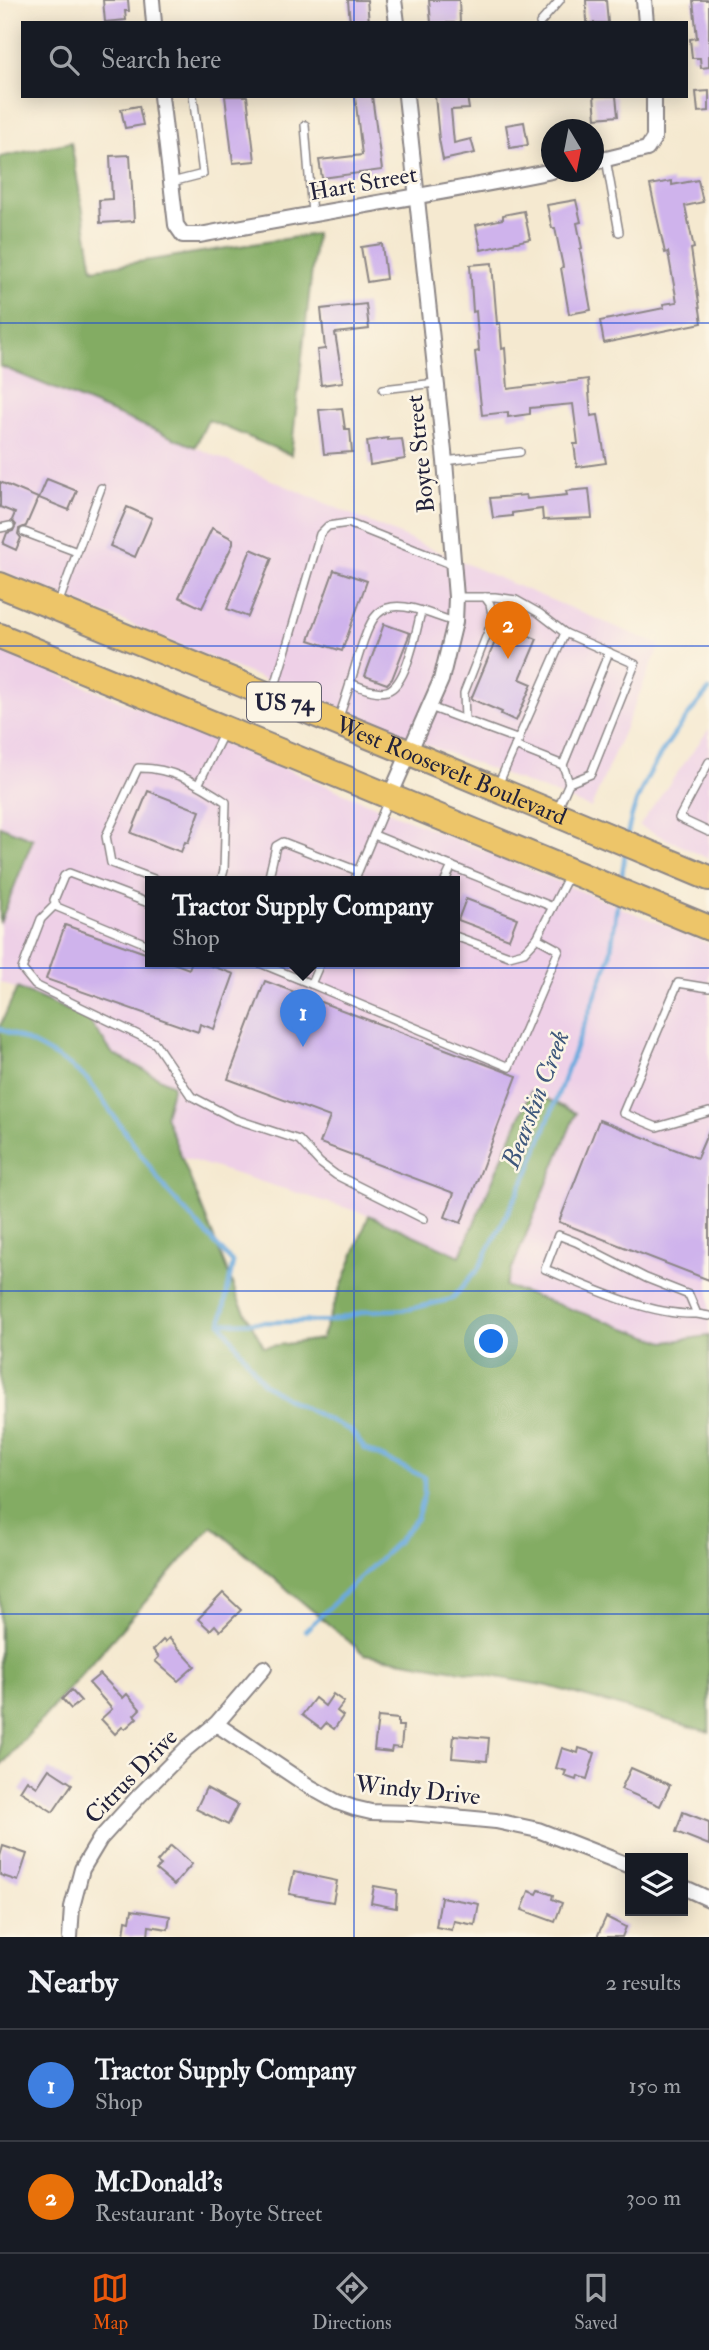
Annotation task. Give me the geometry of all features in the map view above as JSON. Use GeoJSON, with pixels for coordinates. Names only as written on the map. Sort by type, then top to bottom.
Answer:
{"type":"FeatureCollection","features":[{"type":"Feature","properties":{"kind":"highway","name":"West Roosevelt Boulevard"},"geometry":{"type":"LineString","coordinates":[[0,585],[709,878]]}},
{"type":"Feature","properties":{"kind":"highway","name":"West Roosevelt Boulevard"},"geometry":{"type":"LineString","coordinates":[[0,636],[709,928]]}},
{"type":"Feature","properties":{"kind":"street"},"geometry":{"type":"LineString","coordinates":[[152,0],[154,21]]}},
{"type":"Feature","properties":{"kind":"street"},"geometry":{"type":"LineString","coordinates":[[394,0],[397,21]]}},
{"type":"Feature","properties":{"kind":"street"},"geometry":{"type":"LineString","coordinates":[[644,0],[646,21]]}},
{"type":"Feature","properties":{"kind":"street"},"geometry":{"type":"LineString","coordinates":[[161,98],[171,182]]}},
{"type":"Feature","properties":{"kind":"street","name":"Boyte Street"},"geometry":{"type":"LineString","coordinates":[[390,796],[430,707],[451,645],[456,597],[445,461],[406,98]]}},
{"type":"Feature","properties":{"kind":"street"},"geometry":{"type":"LineString","coordinates":[[604,159],[647,149],[654,138],[654,98]]}},
{"type":"Feature","properties":{"kind":"street","name":"Hart Street"},"geometry":{"type":"LineString","coordinates":[[171,182],[176,225],[183,235],[200,235],[541,173]]}},
{"type":"Feature","properties":{"kind":"street","name":"Citrus Drive"},"geometry":{"type":"LineString","coordinates":[[70,1937],[72,1907],[82,1869],[100,1839],[158,1777],[216,1724],[264,1668]]}},
{"type":"Feature","properties":{"kind":"street","name":"Windy Drive"},"geometry":{"type":"LineString","coordinates":[[216,1724],[310,1787],[354,1808],[371,1812],[496,1821],[538,1830],[625,1864]]}},
{"type":"Feature","properties":{"kind":"street"},"geometry":{"type":"LineString","coordinates":[[688,1889],[709,1899]]}},
{"type":"Feature","properties":{"kind":"lane"},"geometry":{"type":"LineString","coordinates":[[542,21],[560,0]]}},
{"type":"Feature","properties":{"kind":"lane"},"geometry":{"type":"LineString","coordinates":[[171,182],[202,174],[194,98]]}},
{"type":"Feature","properties":{"kind":"lane"},"geometry":{"type":"LineString","coordinates":[[305,125],[312,215]]}},
{"type":"Feature","properties":{"kind":"lane"},"geometry":{"type":"LineString","coordinates":[[604,175],[619,232]]}},
{"type":"Feature","properties":{"kind":"lane"},"geometry":{"type":"LineString","coordinates":[[383,389],[436,383]]}},
{"type":"Feature","properties":{"kind":"lane"},"geometry":{"type":"LineString","coordinates":[[445,461],[520,453]]}},
{"type":"Feature","properties":{"kind":"lane"},"geometry":{"type":"LineString","coordinates":[[56,608],[101,488]]}},
{"type":"Feature","properties":{"kind":"lane"},"geometry":{"type":"LineString","coordinates":[[272,697],[320,534],[328,526],[348,523],[453,565]]}},
{"type":"Feature","properties":{"kind":"lane"},"geometry":{"type":"LineString","coordinates":[[0,528],[10,526]]}},
{"type":"Feature","properties":{"kind":"lane"},"geometry":{"type":"LineString","coordinates":[[24,532],[77,552]]}},
{"type":"Feature","properties":{"kind":"lane"},"geometry":{"type":"LineString","coordinates":[[456,597],[506,598],[539,612],[565,633],[635,664],[591,774],[569,783]]}},
{"type":"Feature","properties":{"kind":"lane"},"geometry":{"type":"LineString","coordinates":[[465,719],[464,693],[493,619],[490,604],[485,597]]}},
{"type":"Feature","properties":{"kind":"lane"},"geometry":{"type":"LineString","coordinates":[[493,619],[512,608],[524,605]]}},
{"type":"Feature","properties":{"kind":"lane"},"geometry":{"type":"LineString","coordinates":[[336,723],[368,629],[381,610],[394,606],[455,622]]}},
{"type":"Feature","properties":{"kind":"lane"},"geometry":{"type":"LineString","coordinates":[[350,683],[374,692],[386,692],[394,688],[405,669],[421,612]]}},
{"type":"Feature","properties":{"kind":"lane"},"geometry":{"type":"LineString","coordinates":[[497,789],[565,633]]}},
{"type":"Feature","properties":{"kind":"lane"},"geometry":{"type":"LineString","coordinates":[[561,817],[569,783],[563,765],[609,652]]}},
{"type":"Feature","properties":{"kind":"lane"},"geometry":{"type":"LineString","coordinates":[[430,707],[465,719],[563,765]]}},
{"type":"Feature","properties":{"kind":"lane"},"geometry":{"type":"LineString","coordinates":[[199,783],[225,728]]}},
{"type":"Feature","properties":{"kind":"lane"},"geometry":{"type":"LineString","coordinates":[[709,762],[679,818],[709,832]]}},
{"type":"Feature","properties":{"kind":"lane"},"geometry":{"type":"LineString","coordinates":[[146,876],[111,863],[106,836],[138,768],[152,768],[199,783],[226,803],[222,876]]}},
{"type":"Feature","properties":{"kind":"lane"},"geometry":{"type":"LineString","coordinates":[[356,876],[390,796]]}},
{"type":"Feature","properties":{"kind":"lane"},"geometry":{"type":"LineString","coordinates":[[374,835],[553,907]]}},
{"type":"Feature","properties":{"kind":"lane"},"geometry":{"type":"LineString","coordinates":[[269,876],[276,846],[283,842],[358,871]]}},
{"type":"Feature","properties":{"kind":"lane"},"geometry":{"type":"LineString","coordinates":[[447,876],[452,866]]}},
{"type":"Feature","properties":{"kind":"lane"},"geometry":{"type":"LineString","coordinates":[[460,938],[509,956],[524,952],[537,938],[574,872]]}},
{"type":"Feature","properties":{"kind":"lane"},"geometry":{"type":"LineString","coordinates":[[55,905],[54,900],[64,876],[69,873],[145,902]]}},
{"type":"Feature","properties":{"kind":"lane"},"geometry":{"type":"LineString","coordinates":[[55,905],[145,943]]}},
{"type":"Feature","properties":{"kind":"lane"},"geometry":{"type":"LineString","coordinates":[[55,905],[41,919],[22,969],[35,985],[155,1043],[191,1096],[235,1119],[299,1140],[320,1163],[336,1175],[425,1219]]}},
{"type":"Feature","properties":{"kind":"lane"},"geometry":{"type":"LineString","coordinates":[[270,967],[509,1067],[559,949],[537,938]]}},
{"type":"Feature","properties":{"kind":"lane"},"geometry":{"type":"LineString","coordinates":[[311,984],[318,967]]}},
{"type":"Feature","properties":{"kind":"lane"},"geometry":{"type":"LineString","coordinates":[[709,988],[678,983],[622,1113],[657,1127],[709,1112]]}},
{"type":"Feature","properties":{"kind":"lane"},"geometry":{"type":"LineString","coordinates":[[697,1314],[689,1295],[646,1278],[558,1235],[545,1269],[607,1295],[674,1313],[709,1316]]}},
{"type":"Feature","properties":{"kind":"shaded area"},"geometry":{"type":"Polygon","coordinates":[[[0,366],[660,645],[591,808],[357,718],[0,570],[0,366]]]}},
{"type":"Feature","properties":{"kind":"shaded area"},"geometry":{"type":"Polygon","coordinates":[[[0,651],[709,944],[709,1336],[665,1342],[505,1287],[576,1113],[531,1092],[460,1256],[369,1215],[181,1157],[165,1116],[173,1085],[113,1054],[88,1019],[0,982],[0,923],[33,839],[0,826],[0,651]]]}},
{"type":"Feature","properties":{"kind":"shaded area"},"geometry":{"type":"Polygon","coordinates":[[[709,729],[709,859],[639,826],[709,729]]]}},
{"type":"Feature","properties":{"kind":"green space"},"geometry":{"type":"Polygon","coordinates":[[[71,142],[93,269],[316,234],[291,455],[208,420],[195,447],[0,366],[0,157],[71,142]]]}},
{"type":"Feature","properties":{"kind":"green space"},"geometry":{"type":"Polygon","coordinates":[[[0,826],[33,839],[0,923],[0,826]]]}},
{"type":"Feature","properties":{"kind":"green space"},"geometry":{"type":"Polygon","coordinates":[[[17,988],[88,1019],[113,1054],[173,1085],[165,1116],[240,1303],[264,1347],[321,1339],[369,1215],[460,1256],[531,1091],[576,1113],[505,1286],[665,1342],[709,1336],[709,1732],[548,1686],[364,1654],[212,1526],[0,1767],[0,1026],[17,988]]]}},
{"type":"Feature","properties":{"kind":"building"},"geometry":{"type":"Polygon","coordinates":[[[103,0],[128,0],[126,20],[105,21],[103,0]]]}},
{"type":"Feature","properties":{"kind":"building"},"geometry":{"type":"Polygon","coordinates":[[[348,0],[367,0],[369,21],[350,21],[348,0]]]}},
{"type":"Feature","properties":{"kind":"building"},"geometry":{"type":"Polygon","coordinates":[[[429,0],[459,0],[460,21],[431,21],[429,0]]]}},
{"type":"Feature","properties":{"kind":"building"},"geometry":{"type":"Polygon","coordinates":[[[586,0],[606,0],[608,21],[587,21],[586,0]]]}},
{"type":"Feature","properties":{"kind":"building"},"geometry":{"type":"Polygon","coordinates":[[[693,0],[709,0],[709,67],[701,68],[700,58],[692,58],[690,39],[697,38],[693,0]]]}},
{"type":"Feature","properties":{"kind":"building"},"geometry":{"type":"Polygon","coordinates":[[[709,91],[709,111],[698,112],[696,92],[709,91]]]}},
{"type":"Feature","properties":{"kind":"building"},"geometry":{"type":"Polygon","coordinates":[[[225,98],[247,98],[255,161],[233,163],[225,98]]]}},
{"type":"Feature","properties":{"kind":"building"},"geometry":{"type":"Polygon","coordinates":[[[355,98],[372,98],[382,170],[322,178],[319,160],[362,155],[355,98]]]}},
{"type":"Feature","properties":{"kind":"building"},"geometry":{"type":"Polygon","coordinates":[[[435,98],[467,98],[469,109],[451,110],[454,143],[471,139],[475,153],[443,160],[435,98]]]}},
{"type":"Feature","properties":{"kind":"building"},"geometry":{"type":"Polygon","coordinates":[[[594,98],[616,98],[618,116],[596,118],[594,98]]]}},
{"type":"Feature","properties":{"kind":"building"},"geometry":{"type":"Polygon","coordinates":[[[139,106],[143,125],[125,128],[121,109],[139,106]]]}},
{"type":"Feature","properties":{"kind":"building"},"geometry":{"type":"Polygon","coordinates":[[[524,122],[528,145],[510,148],[506,125],[524,122]]]}},
{"type":"Feature","properties":{"kind":"building"},"geometry":{"type":"Polygon","coordinates":[[[130,155],[134,221],[100,223],[99,200],[112,199],[110,156],[130,155]]]}},
{"type":"Feature","properties":{"kind":"building"},"geometry":{"type":"Polygon","coordinates":[[[698,180],[703,202],[685,206],[694,248],[691,249],[702,323],[604,343],[600,321],[664,308],[663,304],[677,302],[668,252],[665,253],[650,185],[672,181],[672,185],[698,180]]]}},
{"type":"Feature","properties":{"kind":"building"},"geometry":{"type":"Polygon","coordinates":[[[576,200],[581,222],[577,223],[582,248],[580,249],[591,310],[569,314],[561,268],[563,267],[547,205],[576,200]]]}},
{"type":"Feature","properties":{"kind":"building"},"geometry":{"type":"Polygon","coordinates":[[[524,211],[530,239],[481,250],[476,225],[524,211]]]}},
{"type":"Feature","properties":{"kind":"building"},"geometry":{"type":"Polygon","coordinates":[[[382,244],[386,279],[367,282],[361,247],[382,244]]]}},
{"type":"Feature","properties":{"kind":"building"},"geometry":{"type":"Polygon","coordinates":[[[492,263],[497,324],[500,323],[502,349],[505,348],[508,389],[588,379],[591,416],[598,415],[606,463],[577,467],[574,444],[578,444],[573,404],[530,408],[530,414],[508,417],[508,412],[482,415],[475,352],[479,351],[476,311],[473,312],[470,265],[492,263]]]}},
{"type":"Feature","properties":{"kind":"building"},"geometry":{"type":"Polygon","coordinates":[[[366,304],[369,329],[335,333],[343,382],[321,385],[317,350],[325,349],[321,309],[366,304]]]}},
{"type":"Feature","properties":{"kind":"building"},"geometry":{"type":"Polygon","coordinates":[[[342,408],[345,429],[350,429],[352,452],[324,454],[319,410],[342,408]]]}},
{"type":"Feature","properties":{"kind":"building"},"geometry":{"type":"Polygon","coordinates":[[[402,439],[405,459],[370,465],[367,441],[402,439]]]}},
{"type":"Feature","properties":{"kind":"building"},"geometry":{"type":"Polygon","coordinates":[[[47,479],[77,491],[69,510],[39,498],[47,479]]]}},
{"type":"Feature","properties":{"kind":"building"},"geometry":{"type":"Polygon","coordinates":[[[0,482],[38,498],[26,526],[19,529],[21,538],[16,550],[3,544],[7,533],[13,531],[16,525],[12,520],[15,513],[0,507],[0,482]]]}},
{"type":"Feature","properties":{"kind":"building"},"geometry":{"type":"Polygon","coordinates":[[[589,489],[592,518],[543,520],[542,509],[493,518],[490,498],[526,495],[527,499],[567,495],[566,491],[589,489]]]}},
{"type":"Feature","properties":{"kind":"building"},"geometry":{"type":"Polygon","coordinates":[[[127,507],[152,518],[135,557],[110,546],[127,507]]]}},
{"type":"Feature","properties":{"kind":"building"},"geometry":{"type":"Polygon","coordinates":[[[212,528],[233,539],[233,544],[202,608],[179,597],[212,528]]]}},
{"type":"Feature","properties":{"kind":"building"},"geometry":{"type":"Polygon","coordinates":[[[251,549],[272,558],[248,617],[227,609],[251,549]]]}},
{"type":"Feature","properties":{"kind":"building"},"geometry":{"type":"Polygon","coordinates":[[[334,570],[367,581],[342,651],[309,640],[334,570]]]}},
{"type":"Feature","properties":{"kind":"building"},"geometry":{"type":"Polygon","coordinates":[[[384,624],[410,633],[392,679],[387,684],[365,676],[384,624]]]}},
{"type":"Feature","properties":{"kind":"building"},"geometry":{"type":"Polygon","coordinates":[[[502,625],[537,639],[520,679],[532,684],[516,721],[471,699],[502,625]]]}},
{"type":"Feature","properties":{"kind":"building"},"geometry":{"type":"Polygon","coordinates":[[[148,791],[200,811],[188,843],[185,842],[181,852],[131,833],[148,791]]]}},
{"type":"Feature","properties":{"kind":"building"},"geometry":{"type":"Polygon","coordinates":[[[466,899],[517,918],[509,939],[460,921],[466,899]]]}},
{"type":"Feature","properties":{"kind":"building"},"geometry":{"type":"Polygon","coordinates":[[[65,925],[145,953],[145,967],[215,967],[234,974],[214,1029],[200,1024],[198,1032],[46,979],[65,925]]]}},
{"type":"Feature","properties":{"kind":"building"},"geometry":{"type":"Polygon","coordinates":[[[265,981],[517,1076],[461,1223],[445,1217],[454,1193],[320,1143],[330,1117],[228,1079],[265,981]]]}},
{"type":"Feature","properties":{"kind":"building"},"geometry":{"type":"Polygon","coordinates":[[[599,1120],[697,1158],[709,1130],[709,1280],[559,1222],[599,1120]]]}},
{"type":"Feature","properties":{"kind":"building"},"geometry":{"type":"Polygon","coordinates":[[[223,1593],[241,1610],[220,1631],[215,1625],[210,1630],[198,1619],[223,1593]]]}},
{"type":"Feature","properties":{"kind":"building"},"geometry":{"type":"Polygon","coordinates":[[[169,1638],[195,1666],[178,1681],[155,1661],[159,1657],[153,1650],[169,1638]]]}},
{"type":"Feature","properties":{"kind":"building"},"geometry":{"type":"Polygon","coordinates":[[[100,1674],[123,1698],[127,1694],[140,1709],[134,1715],[137,1718],[115,1734],[101,1719],[112,1709],[89,1683],[100,1674]]]}},
{"type":"Feature","properties":{"kind":"building"},"geometry":{"type":"Polygon","coordinates":[[[71,1690],[81,1701],[71,1709],[62,1699],[71,1690]]]}},
{"type":"Feature","properties":{"kind":"building"},"geometry":{"type":"Polygon","coordinates":[[[333,1694],[344,1702],[337,1711],[343,1716],[334,1729],[326,1723],[321,1729],[302,1715],[315,1698],[325,1706],[333,1694]]]}},
{"type":"Feature","properties":{"kind":"building"},"geometry":{"type":"Polygon","coordinates":[[[378,1717],[398,1719],[398,1726],[403,1726],[401,1748],[392,1747],[391,1752],[374,1750],[378,1717]]]}},
{"type":"Feature","properties":{"kind":"building"},"geometry":{"type":"Polygon","coordinates":[[[454,1735],[489,1738],[487,1761],[452,1758],[454,1735]]]}},
{"type":"Feature","properties":{"kind":"building"},"geometry":{"type":"Polygon","coordinates":[[[562,1748],[578,1753],[579,1748],[595,1753],[587,1779],[577,1776],[576,1780],[564,1776],[566,1771],[556,1768],[562,1748]]]}},
{"type":"Feature","properties":{"kind":"building"},"geometry":{"type":"Polygon","coordinates":[[[631,1768],[670,1785],[660,1806],[621,1789],[631,1768]]]}},
{"type":"Feature","properties":{"kind":"building"},"geometry":{"type":"Polygon","coordinates":[[[49,1769],[72,1784],[53,1812],[20,1791],[27,1780],[37,1787],[49,1769]]]}},
{"type":"Feature","properties":{"kind":"building"},"geometry":{"type":"Polygon","coordinates":[[[206,1788],[238,1805],[228,1825],[196,1809],[206,1788]]]}},
{"type":"Feature","properties":{"kind":"building"},"geometry":{"type":"Polygon","coordinates":[[[683,1812],[709,1822],[709,1845],[676,1832],[683,1812]]]}},
{"type":"Feature","properties":{"kind":"building"},"geometry":{"type":"Polygon","coordinates":[[[3,1846],[27,1854],[18,1881],[0,1875],[3,1846]]]}},
{"type":"Feature","properties":{"kind":"building"},"geometry":{"type":"Polygon","coordinates":[[[171,1846],[192,1864],[174,1885],[156,1870],[161,1865],[157,1862],[171,1846]]]}},
{"type":"Feature","properties":{"kind":"building"},"geometry":{"type":"Polygon","coordinates":[[[294,1872],[337,1881],[333,1902],[289,1894],[294,1872]]]}},
{"type":"Feature","properties":{"kind":"building"},"geometry":{"type":"Polygon","coordinates":[[[374,1886],[397,1890],[396,1908],[371,1903],[374,1886]]]}},
{"type":"Feature","properties":{"kind":"building"},"geometry":{"type":"Polygon","coordinates":[[[539,1890],[553,1895],[552,1899],[562,1903],[555,1922],[522,1910],[529,1891],[537,1894],[539,1890]]]}},
{"type":"Feature","properties":{"kind":"building"},"geometry":{"type":"Polygon","coordinates":[[[441,1897],[479,1904],[475,1925],[454,1921],[452,1930],[436,1927],[441,1897]]]}},
{"type":"Feature","properties":{"kind":"building"},"geometry":{"type":"Polygon","coordinates":[[[132,1910],[170,1916],[168,1929],[149,1926],[148,1937],[124,1935],[126,1920],[130,1921],[132,1910]]]}},
{"type":"Feature","properties":{"kind":"building"},"geometry":{"type":"Polygon","coordinates":[[[606,1917],[626,1927],[622,1937],[597,1937],[606,1917]]]}},
{"type":"Feature","properties":{"kind":"waterway","name":"Bearskin Creek"},"geometry":{"type":"LineString","coordinates":[[627,837],[639,797],[658,758],[709,690]]}},
{"type":"Feature","properties":{"kind":"waterway","name":"Bearskin Creek"},"geometry":{"type":"LineString","coordinates":[[621,882],[625,853]]}},
{"type":"Feature","properties":{"kind":"waterway","name":"Bearskin Creek"},"geometry":{"type":"LineString","coordinates":[[221,1323],[330,1321],[368,1311],[410,1309],[452,1299],[479,1268],[529,1171],[610,957],[618,898]]}},
{"type":"Feature","properties":{"kind":"waterway"},"geometry":{"type":"LineString","coordinates":[[0,1029],[47,1051],[89,1081],[167,1191],[233,1263],[221,1323],[264,1384],[351,1431],[365,1449],[424,1477],[424,1494],[417,1518],[398,1541],[305,1631]]}},
{"type":"Feature","properties":{"kind":"place","name":"McDonald's"},"geometry":{"type":"Point","coordinates":[508,659]}},
{"type":"Feature","properties":{"kind":"place","name":"Tractor Supply Company"},"geometry":{"type":"Point","coordinates":[303,1047]}}]}
